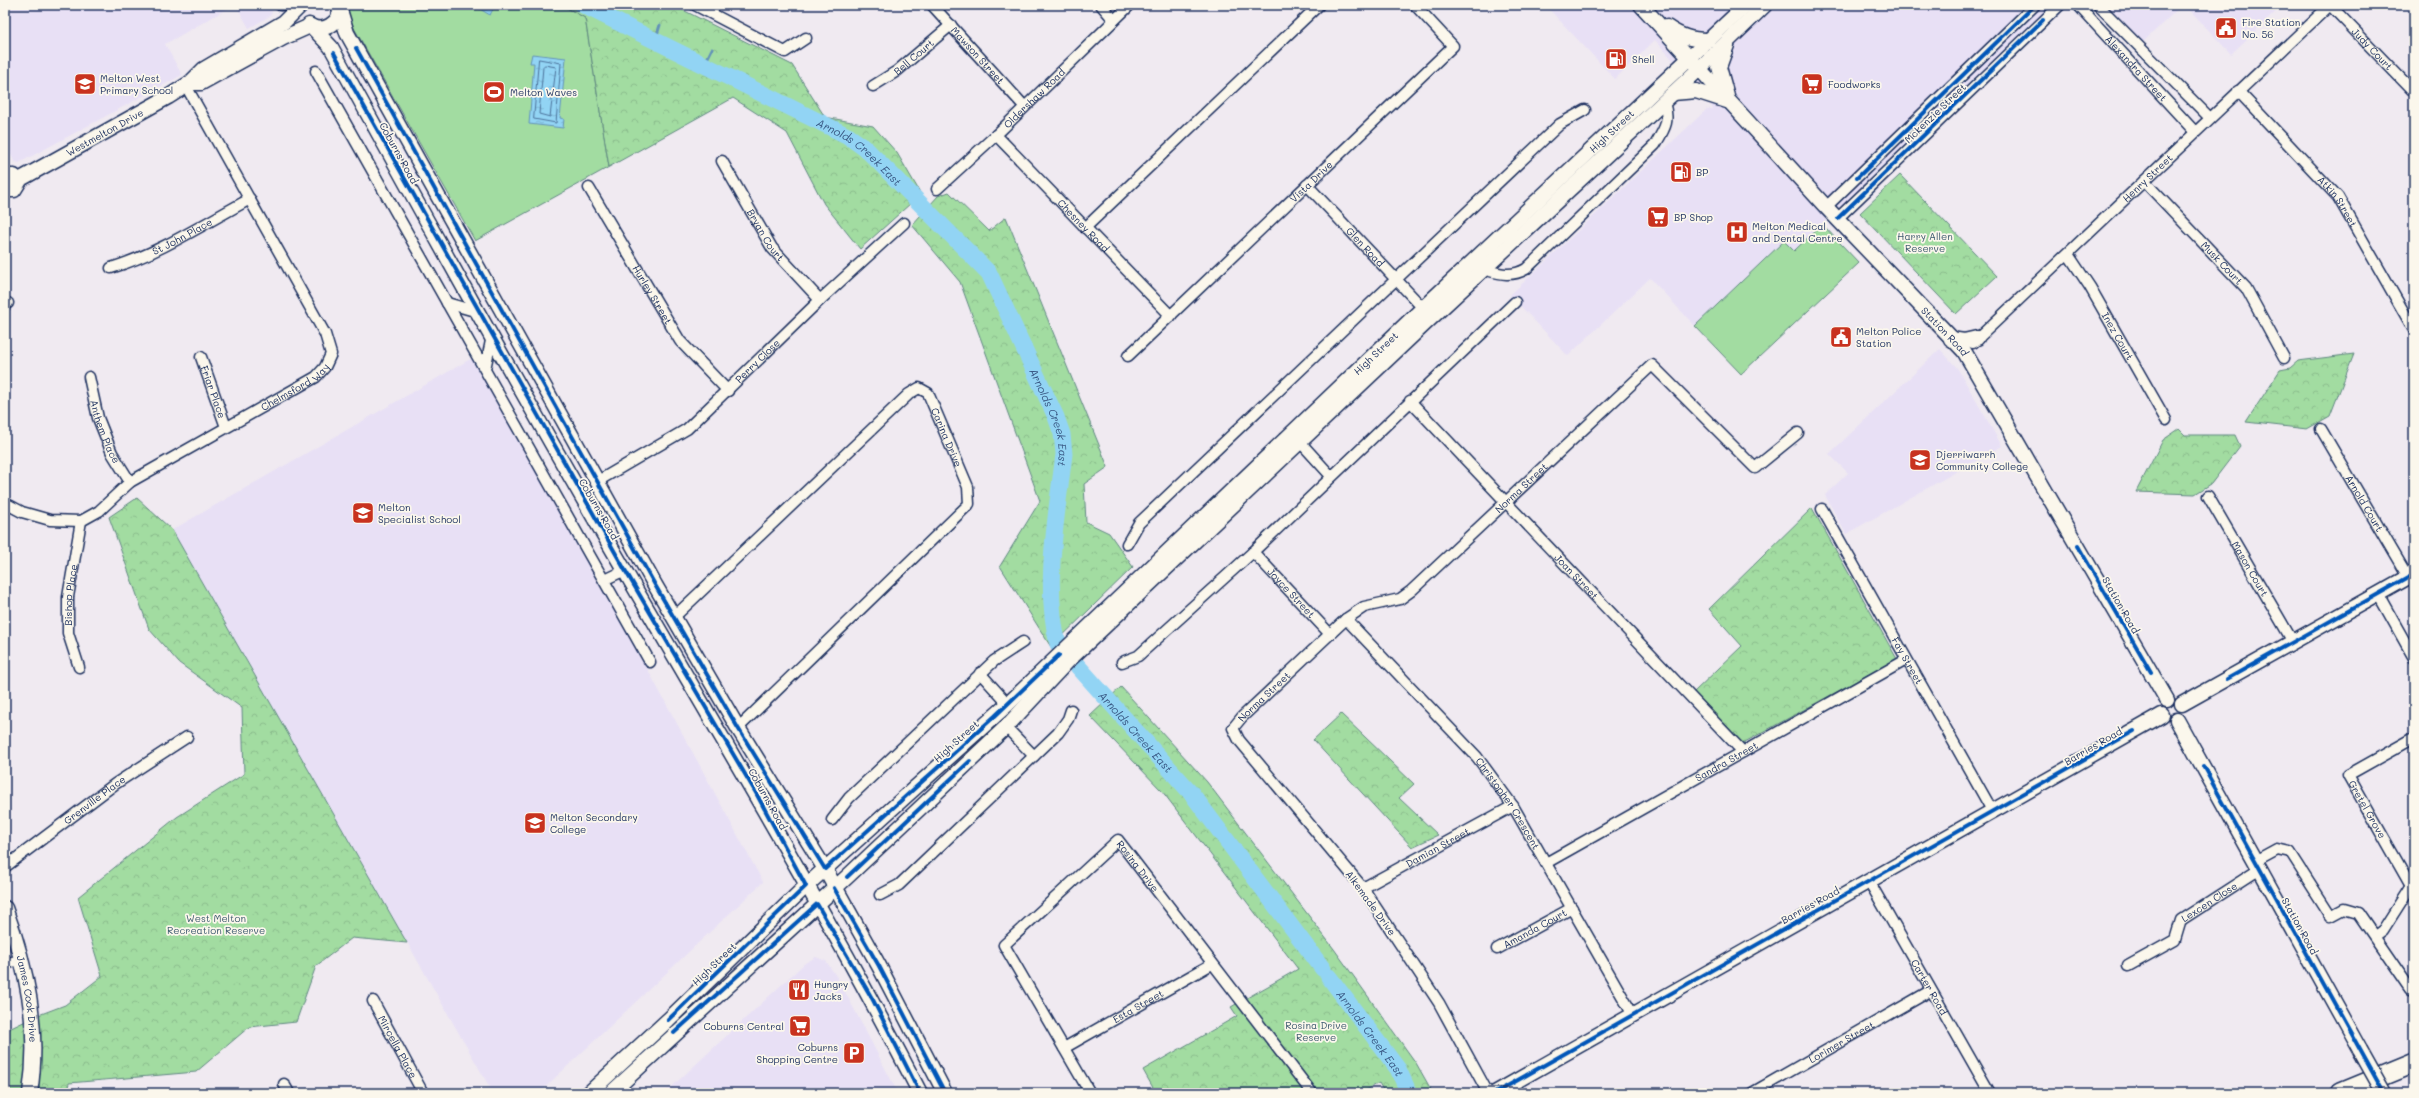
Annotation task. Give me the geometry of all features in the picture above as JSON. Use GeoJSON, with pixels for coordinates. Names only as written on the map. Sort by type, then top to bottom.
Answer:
{"type":"FeatureCollection","features":[{"type":"Feature","properties":{"kind":"highway"},"geometry":{"type":"LineString","coordinates":[[2341,1093],[2414,1063]]}},
{"type":"Feature","properties":{"kind":"street"},"geometry":{"type":"LineString","coordinates":[[695,5],[785,52],[806,38]]}},
{"type":"Feature","properties":{"kind":"street","name":"Mawson Street"},"geometry":{"type":"LineString","coordinates":[[932,5],[1024,106]]}},
{"type":"Feature","properties":{"kind":"street"},"geometry":{"type":"LineString","coordinates":[[1101,5],[1114,20]]}},
{"type":"Feature","properties":{"kind":"street","name":"Oldershaw Road"},"geometry":{"type":"LineString","coordinates":[[937,189],[996,135],[1024,106],[1130,5]]}},
{"type":"Feature","properties":{"kind":"street"},"geometry":{"type":"LineString","coordinates":[[1085,228],[1319,5]]}},
{"type":"Feature","properties":{"kind":"street","name":"Vista Drive"},"geometry":{"type":"LineString","coordinates":[[1128,356],[1453,46],[1415,5]]}},
{"type":"Feature","properties":{"kind":"street"},"geometry":{"type":"LineString","coordinates":[[1641,5],[1653,18],[1680,36],[1695,40],[1707,40]]}},
{"type":"Feature","properties":{"kind":"street","name":"High Street"},"geometry":{"type":"LineString","coordinates":[[610,1093],[817,904],[1006,727],[1075,647],[1427,314],[1707,40],[1746,5]]}},
{"type":"Feature","properties":{"kind":"street","name":"High Street"},"geometry":{"type":"LineString","coordinates":[[1427,314],[1486,270],[1669,98],[1765,5]]}},
{"type":"Feature","properties":{"kind":"street","name":"Mckenzie Street"},"geometry":{"type":"LineString","coordinates":[[1826,207],[2035,5]]}},
{"type":"Feature","properties":{"kind":"street","name":"Mckenzie Street"},"geometry":{"type":"LineString","coordinates":[[1838,218],[2060,5]]}},
{"type":"Feature","properties":{"kind":"street","name":"Alexandra Street"},"geometry":{"type":"LineString","coordinates":[[2078,5],[2195,132]]}},
{"type":"Feature","properties":{"kind":"street","name":"Alexandra Street"},"geometry":{"type":"LineString","coordinates":[[2098,5],[2210,118]]}},
{"type":"Feature","properties":{"kind":"street","name":"Henry Street"},"geometry":{"type":"LineString","coordinates":[[1964,351],[2330,5]]}},
{"type":"Feature","properties":{"kind":"street","name":"Judy Court"},"geometry":{"type":"LineString","coordinates":[[2330,5],[2414,92]]}},
{"type":"Feature","properties":{"kind":"street","name":"Coburns Road"},"geometry":{"type":"LineString","coordinates":[[301,6],[302,18],[331,47],[478,312],[625,570],[756,793],[806,886],[870,994],[920,1093]]}},
{"type":"Feature","properties":{"kind":"street","name":"Westmelton Drive"},"geometry":{"type":"LineString","coordinates":[[8,180],[146,111],[188,84],[204,69],[284,22],[301,6]]}},
{"type":"Feature","properties":{"kind":"street","name":"Coburns Road"},"geometry":{"type":"LineString","coordinates":[[340,8],[347,33],[674,617],[738,728],[825,869],[834,888],[879,966],[945,1093]]}},
{"type":"Feature","properties":{"kind":"street","name":"Westmelton Drive"},"geometry":{"type":"LineString","coordinates":[[188,84],[201,83],[283,38],[311,27],[324,28],[330,26],[335,22],[340,8]]}},
{"type":"Feature","properties":{"kind":"street","name":"Station Road"},"geometry":{"type":"LineString","coordinates":[[1653,18],[1826,207],[1964,351],[2168,700]]}},
{"type":"Feature","properties":{"kind":"street","name":"Bell Court"},"geometry":{"type":"LineString","coordinates":[[873,86],[897,71],[951,25]]}},
{"type":"Feature","properties":{"kind":"street"},"geometry":{"type":"LineString","coordinates":[[1730,102],[1721,79],[1719,67],[1722,55],[1732,36]]}},
{"type":"Feature","properties":{"kind":"street"},"geometry":{"type":"LineString","coordinates":[[316,71],[650,662]]}},
{"type":"Feature","properties":{"kind":"street","name":"Chelmsford Way"},"geometry":{"type":"LineString","coordinates":[[81,521],[99,511],[130,482],[316,377],[325,367],[331,354],[325,334],[188,84]]}},
{"type":"Feature","properties":{"kind":"street"},"geometry":{"type":"LineString","coordinates":[[1486,270],[1503,275],[1517,274],[1526,268],[1655,145],[1666,128],[1669,98],[1689,91],[1702,92],[1730,102]]}},
{"type":"Feature","properties":{"kind":"street","name":"Atkin Street"},"geometry":{"type":"LineString","coordinates":[[2238,91],[2338,197],[2414,330]]}},
{"type":"Feature","properties":{"kind":"street"},"geometry":{"type":"LineString","coordinates":[[1127,544],[1139,523],[1395,279],[1560,124],[1585,110]]}},
{"type":"Feature","properties":{"kind":"street","name":"Chesney Road"},"geometry":{"type":"LineString","coordinates":[[996,135],[1171,316]]}},
{"type":"Feature","properties":{"kind":"street","name":"Bryan Court"},"geometry":{"type":"LineString","coordinates":[[722,161],[772,248],[820,300]]}},
{"type":"Feature","properties":{"kind":"street","name":"Musk Court"},"geometry":{"type":"LineString","coordinates":[[2144,181],[2246,288],[2284,358]]}},
{"type":"Feature","properties":{"kind":"street","name":"Glen Road"},"geometry":{"type":"LineString","coordinates":[[1307,185],[1427,314]]}},
{"type":"Feature","properties":{"kind":"street","name":"Hurley Street"},"geometry":{"type":"LineString","coordinates":[[589,188],[680,341],[728,391]]}},
{"type":"Feature","properties":{"kind":"street","name":"St John Place"},"geometry":{"type":"LineString","coordinates":[[111,268],[132,262],[156,251],[250,199]]}},
{"type":"Feature","properties":{"kind":"street"},"geometry":{"type":"LineString","coordinates":[[433,232],[453,220]]}},
{"type":"Feature","properties":{"kind":"street","name":"Perry Close"},"geometry":{"type":"LineString","coordinates":[[598,481],[675,438],[728,391],[820,300],[904,223]]}},
{"type":"Feature","properties":{"kind":"street","name":"Inez Court"},"geometry":{"type":"LineString","coordinates":[[2068,254],[2090,287],[2166,420]]}},
{"type":"Feature","properties":{"kind":"street"},"geometry":{"type":"LineString","coordinates":[[1122,662],[1138,656],[1253,552],[1515,302]]}},
{"type":"Feature","properties":{"kind":"street"},"geometry":{"type":"LineString","coordinates":[[447,303],[478,312]]}},
{"type":"Feature","properties":{"kind":"street"},"geometry":{"type":"LineString","coordinates":[[485,369],[492,336]]}},
{"type":"Feature","properties":{"kind":"street"},"geometry":{"type":"LineString","coordinates":[[1951,338],[1964,341],[1977,338]]}},
{"type":"Feature","properties":{"kind":"street","name":"Friar Place"},"geometry":{"type":"LineString","coordinates":[[201,357],[226,427]]}},
{"type":"Feature","properties":{"kind":"street","name":"Norma Street"},"geometry":{"type":"LineString","coordinates":[[1233,728],[1242,717],[1346,618],[1364,607],[1400,599],[1412,591],[1652,365],[1755,468],[1798,432]]}},
{"type":"Feature","properties":{"kind":"street","name":"Anthem Place"},"geometry":{"type":"LineString","coordinates":[[90,377],[98,418],[109,446],[130,482]]}},
{"type":"Feature","properties":{"kind":"street","name":"Carina Drive"},"geometry":{"type":"LineString","coordinates":[[674,617],[909,394],[919,388],[928,393],[968,487],[969,504],[738,728]]}},
{"type":"Feature","properties":{"kind":"street","name":"Joan Street"},"geometry":{"type":"LineString","coordinates":[[1410,401],[1744,752]]}},
{"type":"Feature","properties":{"kind":"street","name":"Arnold Court"},"geometry":{"type":"LineString","coordinates":[[2321,428],[2411,576]]}},
{"type":"Feature","properties":{"kind":"street"},"geometry":{"type":"LineString","coordinates":[[1296,439],[1331,476]]}},
{"type":"Feature","properties":{"kind":"street"},"geometry":{"type":"LineString","coordinates":[[580,491],[598,481]]}},
{"type":"Feature","properties":{"kind":"street","name":"Mason Court"},"geometry":{"type":"LineString","coordinates":[[2208,496],[2293,642]]}},
{"type":"Feature","properties":{"kind":"street"},"geometry":{"type":"LineString","coordinates":[[5,503],[22,512],[50,520],[81,521]]}},
{"type":"Feature","properties":{"kind":"street","name":"Fay Street"},"geometry":{"type":"LineString","coordinates":[[1822,509],[1993,812]]}},
{"type":"Feature","properties":{"kind":"street","name":"Bishop Place"},"geometry":{"type":"LineString","coordinates":[[79,667],[68,633],[68,597],[81,521]]}},
{"type":"Feature","properties":{"kind":"street","name":"Joyce Street"},"geometry":{"type":"LineString","coordinates":[[1253,552],[1329,634]]}},
{"type":"Feature","properties":{"kind":"street"},"geometry":{"type":"LineString","coordinates":[[604,580],[625,570]]}},
{"type":"Feature","properties":{"kind":"street"},"geometry":{"type":"LineString","coordinates":[[2182,704],[2411,576]]}},
{"type":"Feature","properties":{"kind":"street"},"geometry":{"type":"LineString","coordinates":[[2378,594],[2414,658]]}},
{"type":"Feature","properties":{"kind":"street","name":"Christopher Crescent"},"geometry":{"type":"LineString","coordinates":[[1346,618],[1477,757],[1513,806],[1633,1015]]}},
{"type":"Feature","properties":{"kind":"street"},"geometry":{"type":"LineString","coordinates":[[832,820],[849,798],[980,673],[1008,650],[1023,642]]}},
{"type":"Feature","properties":{"kind":"street","name":"High Street"},"geometry":{"type":"LineString","coordinates":[[589,1093],[668,1020],[806,886],[1008,704],[1064,658]]}},
{"type":"Feature","properties":{"kind":"street","name":"Sandra Street"},"geometry":{"type":"LineString","coordinates":[[1546,863],[1906,660]]}},
{"type":"Feature","properties":{"kind":"street"},"geometry":{"type":"LineString","coordinates":[[980,673],[1018,714]]}},
{"type":"Feature","properties":{"kind":"street"},"geometry":{"type":"LineString","coordinates":[[2175,699],[2182,704],[2183,713],[2177,720],[2169,721],[2162,716],[2161,708],[2168,700],[2175,699]]}},
{"type":"Feature","properties":{"kind":"street"},"geometry":{"type":"LineString","coordinates":[[880,895],[898,885],[1034,756],[1064,726],[1071,710]]}},
{"type":"Feature","properties":{"kind":"street"},"geometry":{"type":"LineString","coordinates":[[995,716],[1034,756]]}},
{"type":"Feature","properties":{"kind":"street","name":"Barries Road"},"geometry":{"type":"LineString","coordinates":[[1495,1093],[2162,716]]}},
{"type":"Feature","properties":{"kind":"street","name":"Station Road"},"geometry":{"type":"LineString","coordinates":[[2177,720],[2384,1093]]}},
{"type":"Feature","properties":{"kind":"street","name":"Alkemade Drive"},"geometry":{"type":"LineString","coordinates":[[1233,728],[1239,740],[1363,888],[1439,1003],[1488,1093]]}},
{"type":"Feature","properties":{"kind":"street","name":"Grenville Place"},"geometry":{"type":"LineString","coordinates":[[5,867],[116,784],[188,737]]}},
{"type":"Feature","properties":{"kind":"street","name":"Gretel Grove"},"geometry":{"type":"LineString","coordinates":[[2412,885],[2348,775],[2414,738]]}},
{"type":"Feature","properties":{"kind":"street","name":"Damian Street"},"geometry":{"type":"LineString","coordinates":[[1363,888],[1513,806]]}},
{"type":"Feature","properties":{"kind":"street","name":"Rosina Drive"},"geometry":{"type":"LineString","coordinates":[[1090,1093],[1004,945],[1118,840],[1312,1093]]}},
{"type":"Feature","properties":{"kind":"street","name":"Lexcen Close"},"geometry":{"type":"LineString","coordinates":[[2128,966],[2175,940],[2181,920],[2258,865],[2277,849],[2290,852],[2331,916],[2344,909],[2358,913],[2375,936]]}},
{"type":"Feature","properties":{"kind":"street","name":"Carter Road"},"geometry":{"type":"LineString","coordinates":[[1868,881],[1990,1093]]}},
{"type":"Feature","properties":{"kind":"street"},"geometry":{"type":"LineString","coordinates":[[2412,885],[2383,930],[2375,936],[2411,990],[2414,991]]}},
{"type":"Feature","properties":{"kind":"street","name":"James Cook Drive"},"geometry":{"type":"LineString","coordinates":[[5,908],[23,959],[32,1006],[34,1068],[30,1093]]}},
{"type":"Feature","properties":{"kind":"street","name":"Amanda Court"},"geometry":{"type":"LineString","coordinates":[[1497,949],[1572,908]]}},
{"type":"Feature","properties":{"kind":"street"},"geometry":{"type":"LineString","coordinates":[[5,964],[23,959]]}},
{"type":"Feature","properties":{"kind":"street","name":"Esta Street"},"geometry":{"type":"LineString","coordinates":[[1064,1048],[1212,964]]}},
{"type":"Feature","properties":{"kind":"street","name":"Lorimer Street"},"geometry":{"type":"LineString","coordinates":[[1752,1093],[1930,991]]}},
{"type":"Feature","properties":{"kind":"street","name":"Mircella Place"},"geometry":{"type":"LineString","coordinates":[[373,1001],[423,1093]]}},
{"type":"Feature","properties":{"kind":"shaded area","name":"Melton West Primary School"},"geometry":{"type":"Polygon","coordinates":[[[5,5],[234,5],[165,44],[182,75],[19,163],[14,161],[5,142],[5,5]]]}},
{"type":"Feature","properties":{"kind":"shaded area"},"geometry":{"type":"Polygon","coordinates":[[[236,5],[269,5],[272,12],[270,16],[249,28],[236,5]]]}},
{"type":"Feature","properties":{"kind":"shaded area"},"geometry":{"type":"Polygon","coordinates":[[[1545,5],[2051,5],[1794,251],[1784,242],[1695,326],[1650,278],[1568,356],[1510,295],[1707,109],[1713,109],[1702,92],[1655,40],[1615,79],[1545,5]]]}},
{"type":"Feature","properties":{"kind":"shaded area"},"geometry":{"type":"Polygon","coordinates":[[[2108,5],[2182,5],[2143,42],[2108,5]]]}},
{"type":"Feature","properties":{"kind":"shaded area"},"geometry":{"type":"Polygon","coordinates":[[[2185,5],[2283,5],[2231,54],[2185,5]]]}},
{"type":"Feature","properties":{"kind":"shaded area","name":"Djerriwarrh Community College"},"geometry":{"type":"Polygon","coordinates":[[[1940,349],[1958,369],[2002,446],[1846,534],[1825,495],[1848,473],[1829,454],[1940,349]]]}},
{"type":"Feature","properties":{"kind":"shaded area","name":"Melton Secondary College"},"geometry":{"type":"Polygon","coordinates":[[[474,357],[553,495],[763,882],[539,1093],[493,1093],[172,530],[474,357]]]}},
{"type":"Feature","properties":{"kind":"shaded area","name":"Coburns Central"},"geometry":{"type":"Polygon","coordinates":[[[816,957],[826,961],[840,982],[898,1093],[665,1093],[805,963],[816,957]]]}},
{"type":"Feature","properties":{"kind":"green space","name":"Melton Waves"},"geometry":{"type":"Polygon","coordinates":[[[341,5],[562,5],[585,18],[609,167],[475,241],[341,5]]]}},
{"type":"Feature","properties":{"kind":"green space"},"geometry":{"type":"Polygon","coordinates":[[[562,5],[673,5],[792,65],[825,117],[873,126],[897,153],[921,194],[860,249],[824,204],[787,133],[733,98],[609,167],[585,18],[562,5]]]}},
{"type":"Feature","properties":{"kind":"green space","name":"Harry Allen Reserve"},"geometry":{"type":"Polygon","coordinates":[[[1900,175],[1997,276],[1956,314],[1860,213],[1900,175]]]}},
{"type":"Feature","properties":{"kind":"green space"},"geometry":{"type":"Polygon","coordinates":[[[949,192],[989,231],[1006,217],[1108,467],[1084,484],[1086,522],[1109,533],[1133,567],[1051,647],[1000,566],[1040,501],[960,282],[912,225],[938,196],[949,192]]]}},
{"type":"Feature","properties":{"kind":"green space"},"geometry":{"type":"Polygon","coordinates":[[[1822,224],[1859,263],[1741,374],[1695,326],[1784,241],[1794,251],[1822,224]]]}},
{"type":"Feature","properties":{"kind":"green space"},"geometry":{"type":"Polygon","coordinates":[[[2354,354],[2330,416],[2307,429],[2246,422],[2280,370],[2290,368],[2298,361],[2354,354]]]}},
{"type":"Feature","properties":{"kind":"green space"},"geometry":{"type":"Polygon","coordinates":[[[2179,429],[2185,435],[2235,435],[2240,446],[2211,484],[2195,494],[2136,492],[2163,440],[2179,429]]]}},
{"type":"Feature","properties":{"kind":"green space","name":"West Melton Recreation Reserve"},"geometry":{"type":"Polygon","coordinates":[[[137,498],[172,530],[407,943],[352,938],[316,966],[296,1022],[249,1027],[196,1072],[69,1083],[67,1093],[5,1093],[5,1031],[36,1016],[65,1005],[102,976],[78,897],[177,817],[244,774],[242,708],[179,663],[149,629],[109,517],[137,498]]]}},
{"type":"Feature","properties":{"kind":"green space"},"geometry":{"type":"Polygon","coordinates":[[[1812,508],[1897,659],[1743,743],[1694,692],[1742,646],[1709,609],[1812,508]]]}},
{"type":"Feature","properties":{"kind":"green space","name":"Rosina Drive Reserve"},"geometry":{"type":"Polygon","coordinates":[[[1121,687],[1207,782],[1334,949],[1416,1063],[1433,1093],[1385,1093],[1379,1083],[1361,1093],[1156,1093],[1143,1070],[1237,1016],[1231,1007],[1298,969],[1162,791],[1090,716],[1121,687]]]}},
{"type":"Feature","properties":{"kind":"green space"},"geometry":{"type":"Polygon","coordinates":[[[1341,714],[1414,784],[1399,798],[1438,835],[1412,847],[1313,740],[1341,714]]]}},
{"type":"Feature","properties":{"kind":"water"},"geometry":{"type":"Polygon","coordinates":[[[473,5],[495,5],[490,15],[473,5]]]}},
{"type":"Feature","properties":{"kind":"water"},"geometry":{"type":"Polygon","coordinates":[[[532,54],[566,58],[560,118],[564,119],[563,128],[529,124],[534,63],[530,63],[532,54]]]}},
{"type":"Feature","properties":{"kind":"waterway","name":"Arnolds Creek East"},"geometry":{"type":"LineString","coordinates":[[583,5],[848,136],[866,149],[989,273],[1056,417],[1062,434],[1064,454],[1055,525],[1051,574],[1054,622],[1058,644],[1192,794],[1323,969]]}},
{"type":"Feature","properties":{"kind":"waterway"},"geometry":{"type":"LineString","coordinates":[[609,18],[613,5]]}},
{"type":"Feature","properties":{"kind":"waterway","name":"Arnolds Creek East"},"geometry":{"type":"LineString","coordinates":[[585,13],[597,12]]}},
{"type":"Feature","properties":{"kind":"waterway"},"geometry":{"type":"LineString","coordinates":[[655,41],[660,25]]}},
{"type":"Feature","properties":{"kind":"waterway"},"geometry":{"type":"LineString","coordinates":[[704,65],[712,49]]}},
{"type":"Feature","properties":{"kind":"waterway","name":"Arnolds Creek East"},"geometry":{"type":"LineString","coordinates":[[1329,977],[1398,1069],[1409,1093]]}},
{"type":"Feature","properties":{"kind":"cycle path"},"geometry":{"type":"LineString","coordinates":[[1857,178],[2035,5]]}},
{"type":"Feature","properties":{"kind":"cycle path"},"geometry":{"type":"LineString","coordinates":[[1838,218],[2043,20]]}},
{"type":"Feature","properties":{"kind":"cycle path"},"geometry":{"type":"LineString","coordinates":[[356,48],[655,585],[738,728],[825,869],[995,716],[1059,655]]}},
{"type":"Feature","properties":{"kind":"cycle path"},"geometry":{"type":"LineString","coordinates":[[334,53],[625,570],[756,793],[806,886],[668,1020]]}},
{"type":"Feature","properties":{"kind":"cycle path"},"geometry":{"type":"LineString","coordinates":[[2078,546],[2151,672]]}},
{"type":"Feature","properties":{"kind":"cycle path"},"geometry":{"type":"LineString","coordinates":[[2227,679],[2414,574]]}},
{"type":"Feature","properties":{"kind":"cycle path"},"geometry":{"type":"LineString","coordinates":[[1495,1093],[2134,731]]}},
{"type":"Feature","properties":{"kind":"cycle path"},"geometry":{"type":"LineString","coordinates":[[847,877],[970,761]]}},
{"type":"Feature","properties":{"kind":"cycle path"},"geometry":{"type":"LineString","coordinates":[[2203,766],[2384,1093]]}},
{"type":"Feature","properties":{"kind":"cycle path"},"geometry":{"type":"LineString","coordinates":[[834,888],[879,966],[945,1093]]}},
{"type":"Feature","properties":{"kind":"cycle path"},"geometry":{"type":"LineString","coordinates":[[674,1033],[817,904],[873,1000],[920,1093]]}},
{"type":"Feature","properties":{"kind":"place","name":"Fire Station No. 56"},"geometry":{"type":"Point","coordinates":[2226,28]}},
{"type":"Feature","properties":{"kind":"place","name":"Shell"},"geometry":{"type":"Point","coordinates":[1616,59]}},
{"type":"Feature","properties":{"kind":"place","name":"Melton West Primary School"},"geometry":{"type":"Point","coordinates":[85,84]}},
{"type":"Feature","properties":{"kind":"place","name":"Foodworks"},"geometry":{"type":"Point","coordinates":[1812,84]}},
{"type":"Feature","properties":{"kind":"place","name":"Melton Waves"},"geometry":{"type":"Point","coordinates":[494,92]}},
{"type":"Feature","properties":{"kind":"place","name":"BP"},"geometry":{"type":"Point","coordinates":[1681,172]}},
{"type":"Feature","properties":{"kind":"place","name":"BP Shop"},"geometry":{"type":"Point","coordinates":[1658,217]}},
{"type":"Feature","properties":{"kind":"place","name":"Melton Medical and Dental Centre"},"geometry":{"type":"Point","coordinates":[1737,232]}},
{"type":"Feature","properties":{"kind":"place","name":"Melton Police Station"},"geometry":{"type":"Point","coordinates":[1841,337]}},
{"type":"Feature","properties":{"kind":"place","name":"Djerriwarrh Community College"},"geometry":{"type":"Point","coordinates":[1920,460]}},
{"type":"Feature","properties":{"kind":"place","name":"Melton Specialist School"},"geometry":{"type":"Point","coordinates":[363,513]}},
{"type":"Feature","properties":{"kind":"place","name":"Melton Secondary College"},"geometry":{"type":"Point","coordinates":[535,823]}},
{"type":"Feature","properties":{"kind":"place","name":"Hungry Jacks"},"geometry":{"type":"Point","coordinates":[799,990]}},
{"type":"Feature","properties":{"kind":"place","name":"Coburns Central"},"geometry":{"type":"Point","coordinates":[800,1026]}},
{"type":"Feature","properties":{"kind":"place","name":"Coburns Shopping Centre"},"geometry":{"type":"Point","coordinates":[854,1053]}}]}
